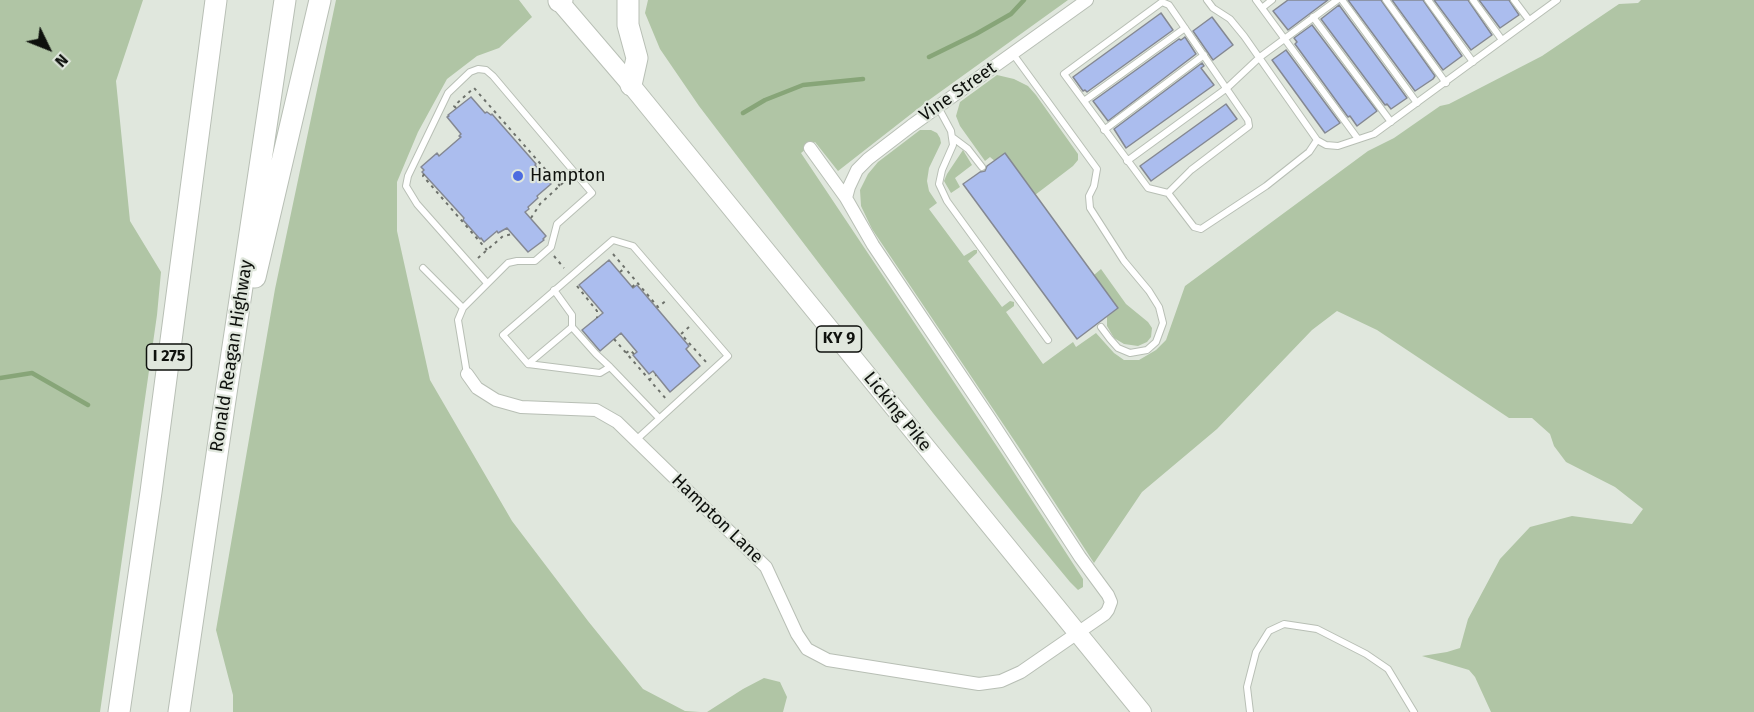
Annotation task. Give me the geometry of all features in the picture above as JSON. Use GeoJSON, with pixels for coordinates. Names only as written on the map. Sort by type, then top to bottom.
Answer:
{"type":"FeatureCollection","features":[{"type":"Feature","properties":{"kind":"highway","name":"I 275"},"geometry":{"type":"LineString","coordinates":[[119,712],[151,492],[216,0]]}},
{"type":"Feature","properties":{"kind":"highway","name":"Ronald Reagan Highway"},"geometry":{"type":"LineString","coordinates":[[179,712],[285,0]]}},
{"type":"Feature","properties":{"kind":"highway"},"geometry":{"type":"LineString","coordinates":[[225,400],[320,0]]}},
{"type":"Feature","properties":{"kind":"highway"},"geometry":{"type":"LineString","coordinates":[[628,0],[628,25],[637,58],[631,85]]}},
{"type":"Feature","properties":{"kind":"main road","name":"Licking Pike"},"geometry":{"type":"LineString","coordinates":[[560,1],[1142,712]]}},
{"type":"Feature","properties":{"kind":"street","name":"Vine Street"},"geometry":{"type":"LineString","coordinates":[[846,198],[857,170],[868,159],[1086,0]]}},
{"type":"Feature","properties":{"kind":"street"},"geometry":{"type":"LineString","coordinates":[[810,148],[846,198]]}},
{"type":"Feature","properties":{"kind":"street","name":"Hampton Lane"},"geometry":{"type":"LineString","coordinates":[[467,374],[477,388],[496,400],[521,407],[596,410],[617,422],[766,567],[797,634],[807,649],[828,660],[979,684],[1001,681],[1021,672],[1108,610],[1111,602],[873,245],[846,198]]}},
{"type":"Feature","properties":{"kind":"lane"},"geometry":{"type":"LineString","coordinates":[[1207,0],[1213,8],[1230,19],[1260,57],[1317,140],[1326,146],[1338,146],[1374,134],[1556,0]]}},
{"type":"Feature","properties":{"kind":"lane"},"geometry":{"type":"LineString","coordinates":[[1256,0],[1358,140]]}},
{"type":"Feature","properties":{"kind":"lane"},"geometry":{"type":"LineString","coordinates":[[1262,8],[1272,0]]}},
{"type":"Feature","properties":{"kind":"lane"},"geometry":{"type":"LineString","coordinates":[[1127,161],[1227,88],[1260,57],[1337,0]]}},
{"type":"Feature","properties":{"kind":"lane"},"geometry":{"type":"LineString","coordinates":[[1342,0],[1417,104]]}},
{"type":"Feature","properties":{"kind":"lane"},"geometry":{"type":"LineString","coordinates":[[1386,0],[1446,82]]}},
{"type":"Feature","properties":{"kind":"lane"},"geometry":{"type":"LineString","coordinates":[[1428,0],[1473,62]]}},
{"type":"Feature","properties":{"kind":"lane"},"geometry":{"type":"LineString","coordinates":[[1473,0],[1502,40]]}},
{"type":"Feature","properties":{"kind":"lane"},"geometry":{"type":"LineString","coordinates":[[1514,0],[1529,20]]}},
{"type":"Feature","properties":{"kind":"lane"},"geometry":{"type":"LineString","coordinates":[[1168,193],[1191,170],[1249,126],[1248,120],[1227,88],[1169,5],[1162,2],[1064,74],[1148,189],[1168,193],[1194,227],[1201,229],[1266,186],[1309,152],[1317,140]]}},
{"type":"Feature","properties":{"kind":"lane"},"geometry":{"type":"LineString","coordinates":[[1313,17],[1391,122]]}},
{"type":"Feature","properties":{"kind":"lane"},"geometry":{"type":"LineString","coordinates":[[1084,101],[1185,28]]}},
{"type":"Feature","properties":{"kind":"lane"},"geometry":{"type":"LineString","coordinates":[[1013,54],[1097,169],[1094,186],[1089,196],[1090,208],[1124,261],[1160,307],[1163,323],[1156,342],[1147,350],[1130,353],[1119,348],[1101,327]]}},
{"type":"Feature","properties":{"kind":"lane"},"geometry":{"type":"LineString","coordinates":[[1104,129],[1204,55]]}},
{"type":"Feature","properties":{"kind":"lane"},"geometry":{"type":"LineString","coordinates":[[467,374],[458,320],[463,308],[508,263],[535,261],[548,250],[557,224],[592,193],[493,76],[486,70],[478,69],[470,72],[451,89],[408,176],[406,186],[417,204],[487,283]]}},
{"type":"Feature","properties":{"kind":"lane"},"geometry":{"type":"LineString","coordinates":[[938,106],[951,131],[953,145],[942,170],[939,184],[947,201],[1048,340]]}},
{"type":"Feature","properties":{"kind":"lane"},"geometry":{"type":"LineString","coordinates":[[952,137],[968,149],[982,167]]}},
{"type":"Feature","properties":{"kind":"lane"},"geometry":{"type":"LineString","coordinates":[[610,366],[600,373],[528,364],[503,334],[613,240],[633,246],[728,356],[636,440]]}},
{"type":"Feature","properties":{"kind":"lane"},"geometry":{"type":"LineString","coordinates":[[423,268],[463,308]]}},
{"type":"Feature","properties":{"kind":"lane"},"geometry":{"type":"LineString","coordinates":[[554,290],[572,315],[572,327],[659,418]]}},
{"type":"Feature","properties":{"kind":"lane"},"geometry":{"type":"LineString","coordinates":[[528,364],[572,327]]}},
{"type":"Feature","properties":{"kind":"lane"},"geometry":{"type":"LineString","coordinates":[[1250,712],[1247,687],[1256,652],[1269,632],[1284,624],[1317,629],[1366,654],[1388,669],[1414,712]]}},
{"type":"Feature","properties":{"kind":"path"},"geometry":{"type":"LineString","coordinates":[[456,108],[454,106],[474,87],[560,186]]}},
{"type":"Feature","properties":{"kind":"path"},"geometry":{"type":"LineString","coordinates":[[531,218],[540,204],[575,172]]}},
{"type":"Feature","properties":{"kind":"path"},"geometry":{"type":"LineString","coordinates":[[424,174],[423,176],[487,250]]}},
{"type":"Feature","properties":{"kind":"path"},"geometry":{"type":"LineString","coordinates":[[471,264],[503,236],[513,234]]}},
{"type":"Feature","properties":{"kind":"path"},"geometry":{"type":"LineString","coordinates":[[548,250],[571,276]]}},
{"type":"Feature","properties":{"kind":"path"},"geometry":{"type":"LineString","coordinates":[[612,254],[657,307],[666,300],[672,306]]}},
{"type":"Feature","properties":{"kind":"path"},"geometry":{"type":"LineString","coordinates":[[620,272],[625,268]]}},
{"type":"Feature","properties":{"kind":"path"},"geometry":{"type":"LineString","coordinates":[[632,287],[637,283]]}},
{"type":"Feature","properties":{"kind":"path"},"geometry":{"type":"LineString","coordinates":[[576,285],[597,311],[597,318]]}},
{"type":"Feature","properties":{"kind":"path"},"geometry":{"type":"LineString","coordinates":[[684,320],[690,327],[681,334],[708,364]]}},
{"type":"Feature","properties":{"kind":"path"},"geometry":{"type":"LineString","coordinates":[[614,339],[666,400]]}},
{"type":"Feature","properties":{"kind":"path"},"geometry":{"type":"LineString","coordinates":[[626,353],[630,350],[634,354]]}},
{"type":"Feature","properties":{"kind":"path"},"geometry":{"type":"LineString","coordinates":[[649,380],[656,375]]}},
{"type":"Feature","properties":{"kind":"green space"},"geometry":{"type":"Polygon","coordinates":[[[0,0],[143,0],[116,81],[130,221],[161,272],[157,315],[100,712],[0,712],[0,0]]]}},
{"type":"Feature","properties":{"kind":"green space"},"geometry":{"type":"Polygon","coordinates":[[[336,0],[519,0],[532,17],[499,48],[477,56],[447,79],[418,132],[397,182],[397,231],[430,380],[512,521],[643,689],[685,711],[700,712],[233,712],[233,695],[216,630],[275,289],[336,0]]]}},
{"type":"Feature","properties":{"kind":"green space"},"geometry":{"type":"Polygon","coordinates":[[[648,0],[1068,0],[929,100],[838,171],[815,142],[801,153],[1002,454],[1083,579],[1083,587],[1078,590],[1070,582],[933,413],[699,106],[660,49],[645,13],[648,0]]]}},
{"type":"Feature","properties":{"kind":"green space"},"geometry":{"type":"Polygon","coordinates":[[[1641,0],[1754,0],[1754,712],[1491,712],[1475,677],[1469,670],[1422,656],[1460,648],[1468,619],[1500,559],[1530,527],[1572,516],[1632,524],[1643,509],[1615,487],[1566,462],[1554,446],[1550,434],[1532,418],[1509,418],[1377,330],[1337,311],[1312,330],[1217,429],[1142,492],[1094,563],[872,229],[861,206],[860,190],[868,174],[878,162],[920,130],[931,130],[937,133],[941,143],[929,168],[927,181],[929,191],[937,203],[929,209],[964,256],[977,250],[977,253],[968,261],[1002,307],[1010,301],[1014,302],[1014,306],[1006,312],[1043,364],[1073,342],[1076,347],[1096,333],[1114,353],[1124,360],[1139,360],[1156,350],[1166,340],[1185,286],[1368,151],[1394,138],[1440,106],[1449,104],[1542,56],[1619,4],[1638,3],[1641,0]]]}},
{"type":"Feature","properties":{"kind":"green space"},"geometry":{"type":"Polygon","coordinates":[[[997,75],[1014,79],[1028,86],[1078,154],[1078,160],[1073,166],[1035,195],[990,157],[985,161],[960,126],[956,116],[960,102],[997,75]]]}},
{"type":"Feature","properties":{"kind":"green space"},"geometry":{"type":"Polygon","coordinates":[[[963,150],[972,165],[955,178],[960,187],[951,193],[944,181],[963,150]]]}},
{"type":"Feature","properties":{"kind":"green space"},"geometry":{"type":"Polygon","coordinates":[[[1101,269],[1126,304],[1152,328],[1151,337],[1147,342],[1138,346],[1124,344],[1114,338],[1107,326],[1107,317],[1118,308],[1094,275],[1101,269]]]}},
{"type":"Feature","properties":{"kind":"green space"},"geometry":{"type":"Polygon","coordinates":[[[764,678],[780,682],[787,697],[783,712],[707,712],[743,689],[764,678]]]}},
{"type":"Feature","properties":{"kind":"building"},"geometry":{"type":"Polygon","coordinates":[[[1288,0],[1328,0],[1288,30],[1273,11],[1288,0]]]}},
{"type":"Feature","properties":{"kind":"building"},"geometry":{"type":"Polygon","coordinates":[[[1348,0],[1381,0],[1435,76],[1433,79],[1415,91],[1348,0]]]}},
{"type":"Feature","properties":{"kind":"building"},"geometry":{"type":"Polygon","coordinates":[[[1392,0],[1423,0],[1462,56],[1443,70],[1392,0]]]}},
{"type":"Feature","properties":{"kind":"building"},"geometry":{"type":"Polygon","coordinates":[[[1434,0],[1468,0],[1492,35],[1471,50],[1434,0]]]}},
{"type":"Feature","properties":{"kind":"building"},"geometry":{"type":"Polygon","coordinates":[[[1479,0],[1509,0],[1519,15],[1500,28],[1479,0]]]}},
{"type":"Feature","properties":{"kind":"building"},"geometry":{"type":"Polygon","coordinates":[[[1339,5],[1407,98],[1391,109],[1387,104],[1385,105],[1321,19],[1339,5]]]}},
{"type":"Feature","properties":{"kind":"building"},"geometry":{"type":"Polygon","coordinates":[[[1161,13],[1173,30],[1087,92],[1083,91],[1073,77],[1161,13]]]}},
{"type":"Feature","properties":{"kind":"building"},"geometry":{"type":"Polygon","coordinates":[[[1212,17],[1233,45],[1213,60],[1193,31],[1212,17]]]}},
{"type":"Feature","properties":{"kind":"building"},"geometry":{"type":"Polygon","coordinates":[[[1312,25],[1377,111],[1357,126],[1295,44],[1297,42],[1294,38],[1312,25]]]}},
{"type":"Feature","properties":{"kind":"building"},"geometry":{"type":"Polygon","coordinates":[[[1185,37],[1196,54],[1108,121],[1093,101],[1185,37]]]}},
{"type":"Feature","properties":{"kind":"building"},"geometry":{"type":"Polygon","coordinates":[[[1286,50],[1340,123],[1325,133],[1272,60],[1286,50]]]}},
{"type":"Feature","properties":{"kind":"building"},"geometry":{"type":"Polygon","coordinates":[[[1202,63],[1204,66],[1201,68],[1214,85],[1126,148],[1114,129],[1202,63]]]}},
{"type":"Feature","properties":{"kind":"building","name":"Hampton"},"geometry":{"type":"Polygon","coordinates":[[[471,97],[485,113],[492,114],[551,184],[537,196],[538,198],[525,212],[546,236],[528,252],[507,228],[498,233],[497,231],[484,242],[480,239],[422,172],[424,170],[421,167],[437,153],[439,156],[461,137],[447,117],[471,97]]]}},
{"type":"Feature","properties":{"kind":"building"},"geometry":{"type":"Polygon","coordinates":[[[1226,104],[1237,119],[1151,181],[1140,166],[1226,104]]]}},
{"type":"Feature","properties":{"kind":"building"},"geometry":{"type":"Polygon","coordinates":[[[1005,153],[1118,308],[1077,339],[963,184],[985,171],[987,166],[1005,153]]]}},
{"type":"Feature","properties":{"kind":"building"},"geometry":{"type":"Polygon","coordinates":[[[609,260],[633,288],[637,285],[689,346],[686,349],[700,366],[670,392],[653,371],[649,374],[633,355],[637,352],[621,333],[600,351],[582,330],[603,313],[579,285],[609,260]]]}},
{"type":"Feature","properties":{"kind":"waterway"},"geometry":{"type":"LineString","coordinates":[[929,57],[1011,14],[1024,0]]}},
{"type":"Feature","properties":{"kind":"waterway"},"geometry":{"type":"LineString","coordinates":[[743,113],[765,100],[803,85],[863,79]]}},
{"type":"Feature","properties":{"kind":"waterway"},"geometry":{"type":"LineString","coordinates":[[0,378],[32,373],[88,405]]}},
{"type":"Feature","properties":{"kind":"place","name":"Hampton"},"geometry":{"type":"Point","coordinates":[518,176]}}]}
